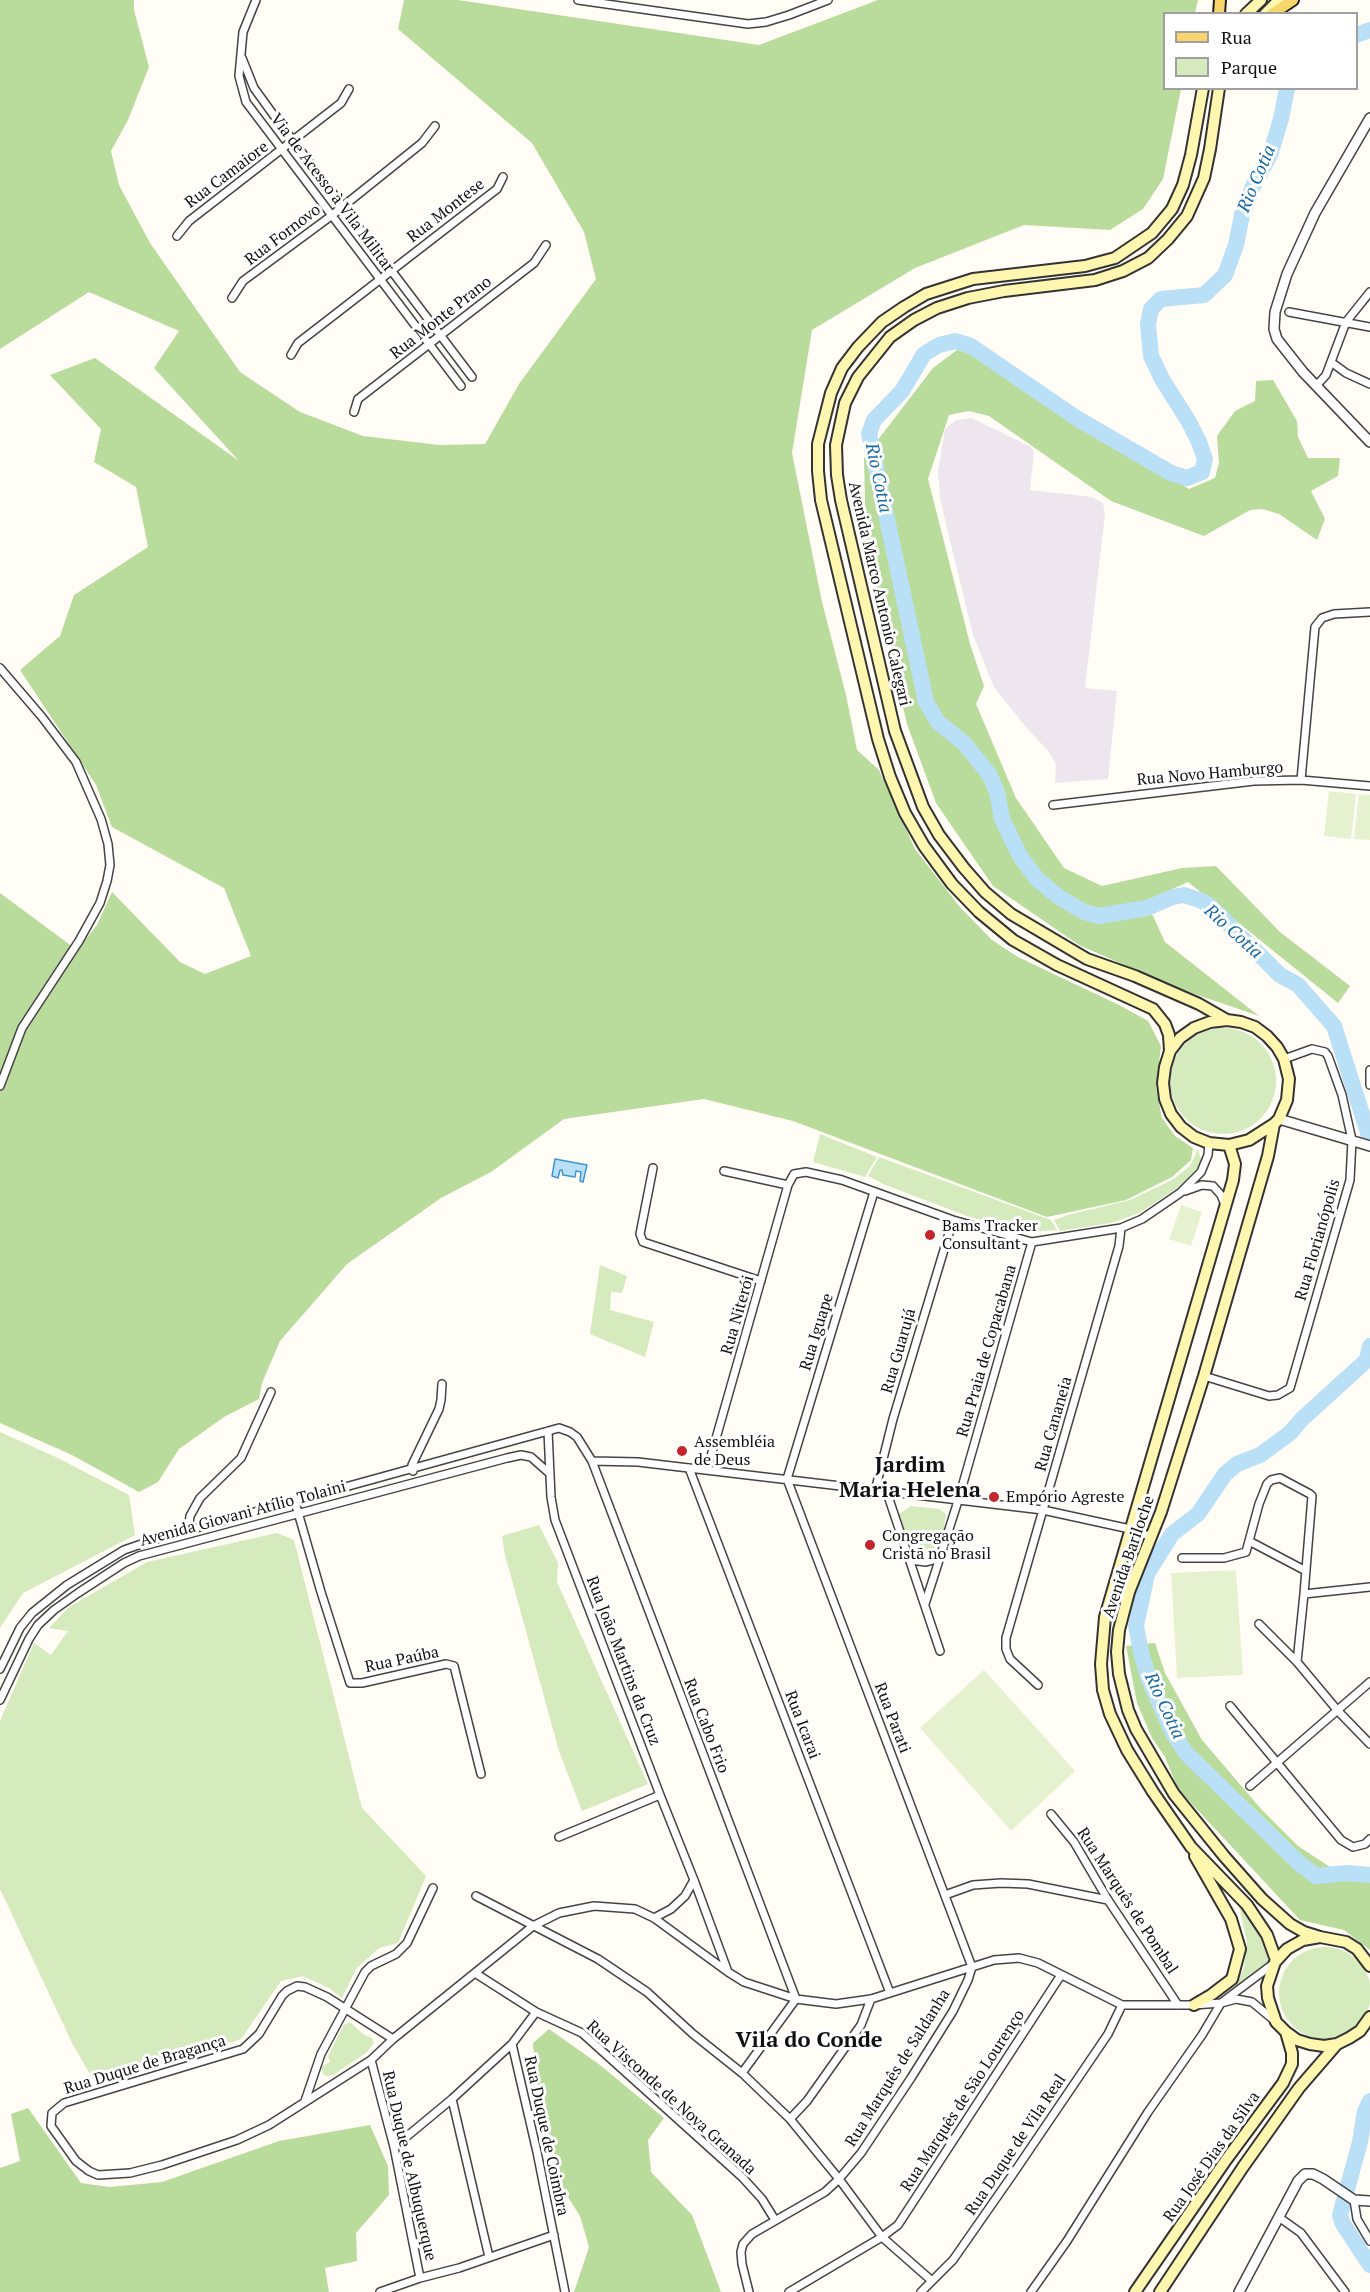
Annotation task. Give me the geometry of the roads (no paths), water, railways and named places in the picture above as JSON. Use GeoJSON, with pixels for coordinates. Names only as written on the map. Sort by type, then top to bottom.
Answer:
{"type":"FeatureCollection","features":[{"type":"Feature","properties":{"kind":"main road"},"geometry":{"type":"LineString","coordinates":[[1248,12],[1261,0]]}},
{"type":"Feature","properties":{"kind":"main road"},"geometry":{"type":"LineString","coordinates":[[1267,12],[1279,0]]}},
{"type":"Feature","properties":{"kind":"main road"},"geometry":{"type":"LineString","coordinates":[[1275,12],[1293,0]]}},
{"type":"Feature","properties":{"kind":"main road","name":"Avenida Marco Antonio Calegari"},"geometry":{"type":"LineString","coordinates":[[1170,1051],[1169,1035],[1165,1024],[1153,1009],[1057,964],[1013,940],[979,912],[952,884],[924,846],[905,813],[890,777],[878,738],[823,510],[818,471],[818,444],[831,393],[842,368],[882,322],[904,307],[926,294],[973,279],[1085,266],[1115,258],[1152,232],[1172,209],[1183,185],[1203,90]]}},
{"type":"Feature","properties":{"kind":"main road","name":"Avenida Marco Antonio Calegari"},"geometry":{"type":"LineString","coordinates":[[1219,90],[1204,178],[1187,216],[1148,258],[1123,272],[1095,280],[1004,291],[968,298],[937,308],[914,321],[890,337],[858,377],[845,403],[836,445],[841,500],[895,731],[923,807],[939,835],[985,892],[1011,914],[1087,959],[1199,1004],[1227,1020]]}},
{"type":"Feature","properties":{"kind":"main road"},"geometry":{"type":"LineString","coordinates":[[1227,1020],[1241,1022],[1261,1031],[1277,1047],[1284,1059],[1289,1079],[1287,1100],[1277,1121],[1249,1140],[1229,1145],[1209,1143],[1194,1137],[1181,1127],[1171,1114],[1165,1099],[1163,1083],[1170,1051],[1180,1038],[1194,1028],[1210,1022],[1227,1020]]}},
{"type":"Feature","properties":{"kind":"main road","name":"Avenida Bariloche"},"geometry":{"type":"LineString","coordinates":[[1277,1121],[1204,1376],[1152,1537],[1129,1592],[1119,1630],[1117,1652],[1119,1674],[1128,1710],[1141,1738],[1174,1794],[1224,1856],[1256,1892],[1290,1924],[1304,1932],[1346,1942],[1357,1949],[1370,1966]]}},
{"type":"Feature","properties":{"kind":"main road","name":"Avenida Bariloche"},"geometry":{"type":"LineString","coordinates":[[1229,1145],[1233,1154],[1235,1172],[1105,1617],[1101,1665],[1103,1690],[1110,1714],[1127,1750],[1191,1847],[1247,1905],[1267,1935],[1276,1961]]}},
{"type":"Feature","properties":{"kind":"main road"},"geometry":{"type":"LineString","coordinates":[[1191,1847],[1202,1871],[1227,1911],[1237,1933],[1240,1949],[1232,1979],[1211,1995],[1194,2004]]}},
{"type":"Feature","properties":{"kind":"main road"},"geometry":{"type":"LineString","coordinates":[[1276,1961],[1287,1949],[1303,1940],[1320,1937]]}},
{"type":"Feature","properties":{"kind":"main road","name":"Rua José Dias da Silva"},"geometry":{"type":"LineString","coordinates":[[1135,2292],[1226,2160],[1283,2083],[1292,2064],[1293,2053],[1271,2010],[1268,1998],[1268,1986],[1276,1961]]}},
{"type":"Feature","properties":{"kind":"main road","name":"Rua José Dias da Silva"},"geometry":{"type":"LineString","coordinates":[[1160,2292],[1299,2088],[1337,2044],[1360,2031],[1370,2017]]}},
{"type":"Feature","properties":{"kind":"main road"},"geometry":{"type":"LineString","coordinates":[[1282,2028],[1297,2040],[1310,2044],[1324,2046],[1337,2044]]}},
{"type":"Feature","properties":{"kind":"street","name":"Via de Acesso à Vila Militar"},"geometry":{"type":"LineString","coordinates":[[256,0],[243,32],[239,76],[246,102],[461,386]]}},
{"type":"Feature","properties":{"kind":"street"},"geometry":{"type":"LineString","coordinates":[[578,0],[748,24],[766,22],[828,0]]}},
{"type":"Feature","properties":{"kind":"street"},"geometry":{"type":"LineString","coordinates":[[241,55],[254,88],[341,207],[472,377]]}},
{"type":"Feature","properties":{"kind":"street","name":"Rua Camaiore"},"geometry":{"type":"LineString","coordinates":[[177,236],[189,221],[341,103],[349,89]]}},
{"type":"Feature","properties":{"kind":"street"},"geometry":{"type":"LineString","coordinates":[[1370,118],[1315,213],[1287,274],[1275,312],[1274,328],[1277,339],[1316,386],[1370,442]]}},
{"type":"Feature","properties":{"kind":"street","name":"Rua Fornovo"},"geometry":{"type":"LineString","coordinates":[[232,298],[243,282],[331,216],[422,143],[435,126]]}},
{"type":"Feature","properties":{"kind":"street","name":"Rua Montese"},"geometry":{"type":"LineString","coordinates":[[291,356],[298,343],[497,189],[503,177]]}},
{"type":"Feature","properties":{"kind":"street","name":"Rua Monte Prano"},"geometry":{"type":"LineString","coordinates":[[354,412],[358,399],[534,263],[546,245]]}},
{"type":"Feature","properties":{"kind":"street"},"geometry":{"type":"LineString","coordinates":[[1316,386],[1326,375],[1346,322],[1370,292]]}},
{"type":"Feature","properties":{"kind":"street"},"geometry":{"type":"LineString","coordinates":[[1289,312],[1370,327]]}},
{"type":"Feature","properties":{"kind":"street"},"geometry":{"type":"LineString","coordinates":[[1331,362],[1346,373],[1370,384]]}},
{"type":"Feature","properties":{"kind":"street"},"geometry":{"type":"LineString","coordinates":[[1301,780],[1315,627],[1322,618],[1334,614],[1370,612]]}},
{"type":"Feature","properties":{"kind":"street"},"geometry":{"type":"LineString","coordinates":[[0,668],[42,717],[76,762],[101,819],[108,844],[110,865],[100,903],[79,941],[22,1028],[0,1086]]}},
{"type":"Feature","properties":{"kind":"street","name":"Rua Novo Hamburgo"},"geometry":{"type":"LineString","coordinates":[[1053,805],[1220,784],[1301,780],[1370,786]]}},
{"type":"Feature","properties":{"kind":"street","name":"Rua Florianópolis"},"geometry":{"type":"LineString","coordinates":[[1204,1376],[1269,1396],[1278,1395],[1290,1388],[1350,1180],[1352,1140],[1342,1095],[1325,1052],[1312,1049],[1284,1059]]}},
{"type":"Feature","properties":{"kind":"street"},"geometry":{"type":"LineString","coordinates":[[1370,1070],[1370,1085]]}},
{"type":"Feature","properties":{"kind":"street"},"geometry":{"type":"LineString","coordinates":[[1277,1121],[1367,1145]]}},
{"type":"Feature","properties":{"kind":"street"},"geometry":{"type":"LineString","coordinates":[[874,1192],[953,1220],[1032,1242],[1121,1228],[1142,1219],[1180,1193],[1201,1172],[1208,1155],[1209,1143]]}},
{"type":"Feature","properties":{"kind":"street"},"geometry":{"type":"LineString","coordinates":[[653,1168],[640,1238],[647,1245],[761,1281]]}},
{"type":"Feature","properties":{"kind":"street"},"geometry":{"type":"LineString","coordinates":[[724,1171],[788,1185]]}},
{"type":"Feature","properties":{"kind":"street","name":"Rua Niterói"},"geometry":{"type":"LineString","coordinates":[[707,1470],[790,1177],[799,1172],[842,1180],[874,1192]]}},
{"type":"Feature","properties":{"kind":"street"},"geometry":{"type":"LineString","coordinates":[[1180,1193],[1194,1187],[1208,1185],[1217,1190],[1225,1205]]}},
{"type":"Feature","properties":{"kind":"street","name":"Rua Iguape"},"geometry":{"type":"LineString","coordinates":[[787,1479],[874,1192]]}},
{"type":"Feature","properties":{"kind":"street","name":"Rua Guarujá"},"geometry":{"type":"LineString","coordinates":[[875,1491],[893,1419],[953,1220]]}},
{"type":"Feature","properties":{"kind":"street","name":"Rua Cananeia"},"geometry":{"type":"LineString","coordinates":[[1038,1685],[1010,1659],[1006,1649],[1010,1626],[1119,1246],[1121,1228]]}},
{"type":"Feature","properties":{"kind":"street","name":"Rua Praia de Copacabana"},"geometry":{"type":"LineString","coordinates":[[925,1604],[958,1501],[1032,1242]]}},
{"type":"Feature","properties":{"kind":"street"},"geometry":{"type":"LineString","coordinates":[[416,1481],[412,1465],[438,1409],[441,1400],[441,1384]]}},
{"type":"Feature","properties":{"kind":"street"},"geometry":{"type":"LineString","coordinates":[[189,1531],[190,1516],[200,1498],[241,1458],[271,1392]]}},
{"type":"Feature","properties":{"kind":"street","name":"Avenida Giovani Atílio Tolaini"},"geometry":{"type":"LineString","coordinates":[[0,1669],[20,1628],[32,1613],[48,1598],[124,1550],[559,1428]]}},
{"type":"Feature","properties":{"kind":"street","name":"Rua João Martins da Cruz"},"geometry":{"type":"LineString","coordinates":[[549,1446],[559,1428]]}},
{"type":"Feature","properties":{"kind":"street","name":"Rua Cabo Frio"},"geometry":{"type":"LineString","coordinates":[[559,1428],[577,1437],[592,1461],[796,1999]]}},
{"type":"Feature","properties":{"kind":"street","name":"Rua João Martins da Cruz"},"geometry":{"type":"LineString","coordinates":[[548,1431],[549,1473],[555,1520],[728,1972]]}},
{"type":"Feature","properties":{"kind":"street","name":"Avenida Giovani Atílio Tolaini"},"geometry":{"type":"LineString","coordinates":[[0,1700],[29,1639],[38,1626],[54,1610],[124,1563],[162,1549],[521,1455],[538,1461],[549,1473]]}},
{"type":"Feature","properties":{"kind":"street"},"geometry":{"type":"LineString","coordinates":[[592,1461],[638,1462],[1043,1510],[1130,1529],[1152,1537]]}},
{"type":"Feature","properties":{"kind":"street","name":"Rua Icarai"},"geometry":{"type":"LineString","coordinates":[[689,1468],[890,1993]]}},
{"type":"Feature","properties":{"kind":"street"},"geometry":{"type":"LineString","coordinates":[[1182,1558],[1224,1558],[1246,1552],[1264,1490],[1271,1480],[1280,1478],[1312,1496],[1296,1662]]}},
{"type":"Feature","properties":{"kind":"street","name":"Rua Parati"},"geometry":{"type":"LineString","coordinates":[[787,1479],[972,1967]]}},
{"type":"Feature","properties":{"kind":"street"},"geometry":{"type":"LineString","coordinates":[[887,1493],[940,1651]]}},
{"type":"Feature","properties":{"kind":"street"},"geometry":{"type":"LineString","coordinates":[[295,1502],[298,1513]]}},
{"type":"Feature","properties":{"kind":"street","name":"Rua Paúba"},"geometry":{"type":"LineString","coordinates":[[298,1513],[350,1683],[362,1683],[446,1664],[454,1666],[481,1773]]}},
{"type":"Feature","properties":{"kind":"street"},"geometry":{"type":"LineString","coordinates":[[1248,1541],[1306,1571]]}},
{"type":"Feature","properties":{"kind":"street"},"geometry":{"type":"LineString","coordinates":[[910,1560],[926,1562],[940,1558]]}},
{"type":"Feature","properties":{"kind":"street"},"geometry":{"type":"LineString","coordinates":[[1304,1594],[1370,1587]]}},
{"type":"Feature","properties":{"kind":"street"},"geometry":{"type":"LineString","coordinates":[[1259,1624],[1370,1744]]}},
{"type":"Feature","properties":{"kind":"street"},"geometry":{"type":"LineString","coordinates":[[1250,1786],[1370,1682]]}},
{"type":"Feature","properties":{"kind":"street"},"geometry":{"type":"LineString","coordinates":[[1230,1706],[1341,1840],[1348,1845],[1359,1846],[1370,1839]]}},
{"type":"Feature","properties":{"kind":"street"},"geometry":{"type":"LineString","coordinates":[[559,1837],[660,1795]]}},
{"type":"Feature","properties":{"kind":"street","name":"Rua Marquês de Pombal"},"geometry":{"type":"LineString","coordinates":[[1051,1814],[1074,1842],[1108,1900],[1178,2005]]}},
{"type":"Feature","properties":{"kind":"street"},"geometry":{"type":"LineString","coordinates":[[654,1918],[671,1910],[685,1896],[694,1880]]}},
{"type":"Feature","properties":{"kind":"street"},"geometry":{"type":"LineString","coordinates":[[945,1895],[973,1885],[1001,1883],[1028,1884],[1108,1900]]}},
{"type":"Feature","properties":{"kind":"street"},"geometry":{"type":"LineString","coordinates":[[305,2102],[321,2054],[345,2009],[371,1966],[396,1954],[407,1943],[432,1888]]}},
{"type":"Feature","properties":{"kind":"street"},"geometry":{"type":"LineString","coordinates":[[476,1896],[598,1959],[647,1992],[693,2034],[742,2073],[790,2119],[882,2237],[932,2281]]}},
{"type":"Feature","properties":{"kind":"street"},"geometry":{"type":"LineString","coordinates":[[305,2102],[371,2060],[393,2039],[533,1926],[559,1913],[594,1906],[635,1910],[654,1918],[744,1982],[796,1999],[836,2004],[871,1999],[994,1960],[1019,1958],[1038,1963],[1122,2006],[1221,2003],[1236,1999],[1252,2002],[1282,2028]]}},
{"type":"Feature","properties":{"kind":"street"},"geometry":{"type":"LineString","coordinates":[[1031,2292],[1055,2259],[1148,2112],[1202,2035],[1221,2003],[1276,1961]]}},
{"type":"Feature","properties":{"kind":"street","name":"Rua Marquês de Saldanha"},"geometry":{"type":"LineString","coordinates":[[839,2179],[861,2153],[911,2078],[952,2011],[972,1967]]}},
{"type":"Feature","properties":{"kind":"street","name":"Rua Visconde de Nova Granada"},"geometry":{"type":"LineString","coordinates":[[475,1973],[536,2012],[582,2033],[742,2177],[762,2199],[775,2220]]}},
{"type":"Feature","properties":{"kind":"street","name":"Rua Marquês de São Lourenço"},"geometry":{"type":"LineString","coordinates":[[789,2292],[882,2237],[898,2224],[1061,1975]]}},
{"type":"Feature","properties":{"kind":"street","name":"Rua Duque de Bragança"},"geometry":{"type":"LineString","coordinates":[[305,2102],[269,2125],[204,2153],[129,2172],[98,2175],[76,2161],[51,2126],[52,2114],[64,2103],[243,2049],[259,2034],[282,1996],[291,1988],[305,1987],[327,1997],[393,2039]]}},
{"type":"Feature","properties":{"kind":"street"},"geometry":{"type":"LineString","coordinates":[[742,2073],[796,1999]]}},
{"type":"Feature","properties":{"kind":"street"},"geometry":{"type":"LineString","coordinates":[[790,2119],[807,2101],[861,2025],[871,1999]]}},
{"type":"Feature","properties":{"kind":"street","name":"Rua Duque de Vila Real"},"geometry":{"type":"LineString","coordinates":[[921,2292],[953,2260],[1108,2034],[1122,2006]]}},
{"type":"Feature","properties":{"kind":"street"},"geometry":{"type":"LineString","coordinates":[[394,2147],[452,2099],[512,2044],[536,2012]]}},
{"type":"Feature","properties":{"kind":"street","name":"Rua Duque de Coimbra"},"geometry":{"type":"LineString","coordinates":[[512,2044],[554,2235],[564,2292]]}},
{"type":"Feature","properties":{"kind":"street","name":"Rua Duque de Albuquerque"},"geometry":{"type":"LineString","coordinates":[[371,2060],[394,2147],[420,2278]]}},
{"type":"Feature","properties":{"kind":"street"},"geometry":{"type":"LineString","coordinates":[[452,2099],[489,2257]]}},
{"type":"Feature","properties":{"kind":"street"},"geometry":{"type":"LineString","coordinates":[[1239,2292],[1298,2181],[1305,2174],[1313,2174],[1354,2200],[1370,2201]]}},
{"type":"Feature","properties":{"kind":"street"},"geometry":{"type":"LineString","coordinates":[[749,2292],[742,2264],[743,2244],[752,2234],[825,2192],[839,2179]]}},
{"type":"Feature","properties":{"kind":"street"},"geometry":{"type":"LineString","coordinates":[[1354,2200],[1357,2219],[1370,2241]]}},
{"type":"Feature","properties":{"kind":"street"},"geometry":{"type":"LineString","coordinates":[[1280,2218],[1301,2234],[1346,2292]]}},
{"type":"Feature","properties":{"kind":"street"},"geometry":{"type":"LineString","coordinates":[[380,2292],[554,2235]]}},
{"type":"Feature","properties":{"kind":"water"},"geometry":{"type":"Polygon","coordinates":[[[555,1159],[587,1165],[583,1182],[580,1181],[581,1172],[576,1171],[575,1177],[563,1175],[562,1170],[558,1178],[552,1176],[555,1159]]]}},
{"type":"Feature","properties":{"kind":"waterway","name":"Rio Cotia"},"geometry":{"type":"LineString","coordinates":[[1358,34],[1370,30]]}},
{"type":"Feature","properties":{"kind":"waterway","name":"Rio Cotia"},"geometry":{"type":"LineString","coordinates":[[1287,90],[1270,155],[1254,184],[1242,215],[1236,245],[1225,275],[1204,295],[1161,299],[1151,309],[1148,324],[1151,356],[1199,442],[1205,459],[1202,472],[1187,478],[1171,473],[1078,419],[971,346],[955,341],[939,345],[924,354],[902,391],[874,420],[869,434],[926,702],[938,722],[964,743],[989,774],[997,792],[1002,819],[1020,856],[1037,879],[1059,897],[1084,912],[1099,916],[1147,908],[1184,895],[1202,901],[1211,907],[1280,975],[1298,985],[1334,1026],[1370,1139]]}},
{"type":"Feature","properties":{"kind":"waterway","name":"Rio Cotia"},"geometry":{"type":"LineString","coordinates":[[1370,1346],[1367,1360],[1302,1419],[1290,1433],[1260,1455],[1237,1464],[1225,1474],[1198,1514],[1172,1534],[1147,1574],[1136,1626],[1149,1680],[1173,1733],[1186,1753],[1300,1864],[1316,1876],[1347,1873],[1370,1875]]}},
{"type":"Feature","properties":{"kind":"waterway","name":"Rio Cotia"},"geometry":{"type":"LineString","coordinates":[[1370,2101],[1365,2111],[1360,2142],[1340,2215],[1343,2224],[1370,2265]]}},
{"type":"Feature","properties":{"kind":"place","name":"Bams Tracker Consultant"},"geometry":{"type":"Point","coordinates":[930,1235]}},
{"type":"Feature","properties":{"kind":"place","name":"Assembléia de Deus"},"geometry":{"type":"Point","coordinates":[682,1451]}},
{"type":"Feature","properties":{"kind":"place","name":"Empório Agreste"},"geometry":{"type":"Point","coordinates":[994,1497]}},
{"type":"Feature","properties":{"kind":"place","name":"Congregação Cristã no Brasil"},"geometry":{"type":"Point","coordinates":[870,1545]}},
{"type":"Feature","properties":{"kind":"district","name":"Jardim Maria Helena"},"geometry":{"type":"Point","coordinates":[910,1478]}},
{"type":"Feature","properties":{"kind":"district","name":"Vila do Conde"},"geometry":{"type":"Point","coordinates":[809,2041]}}]}
